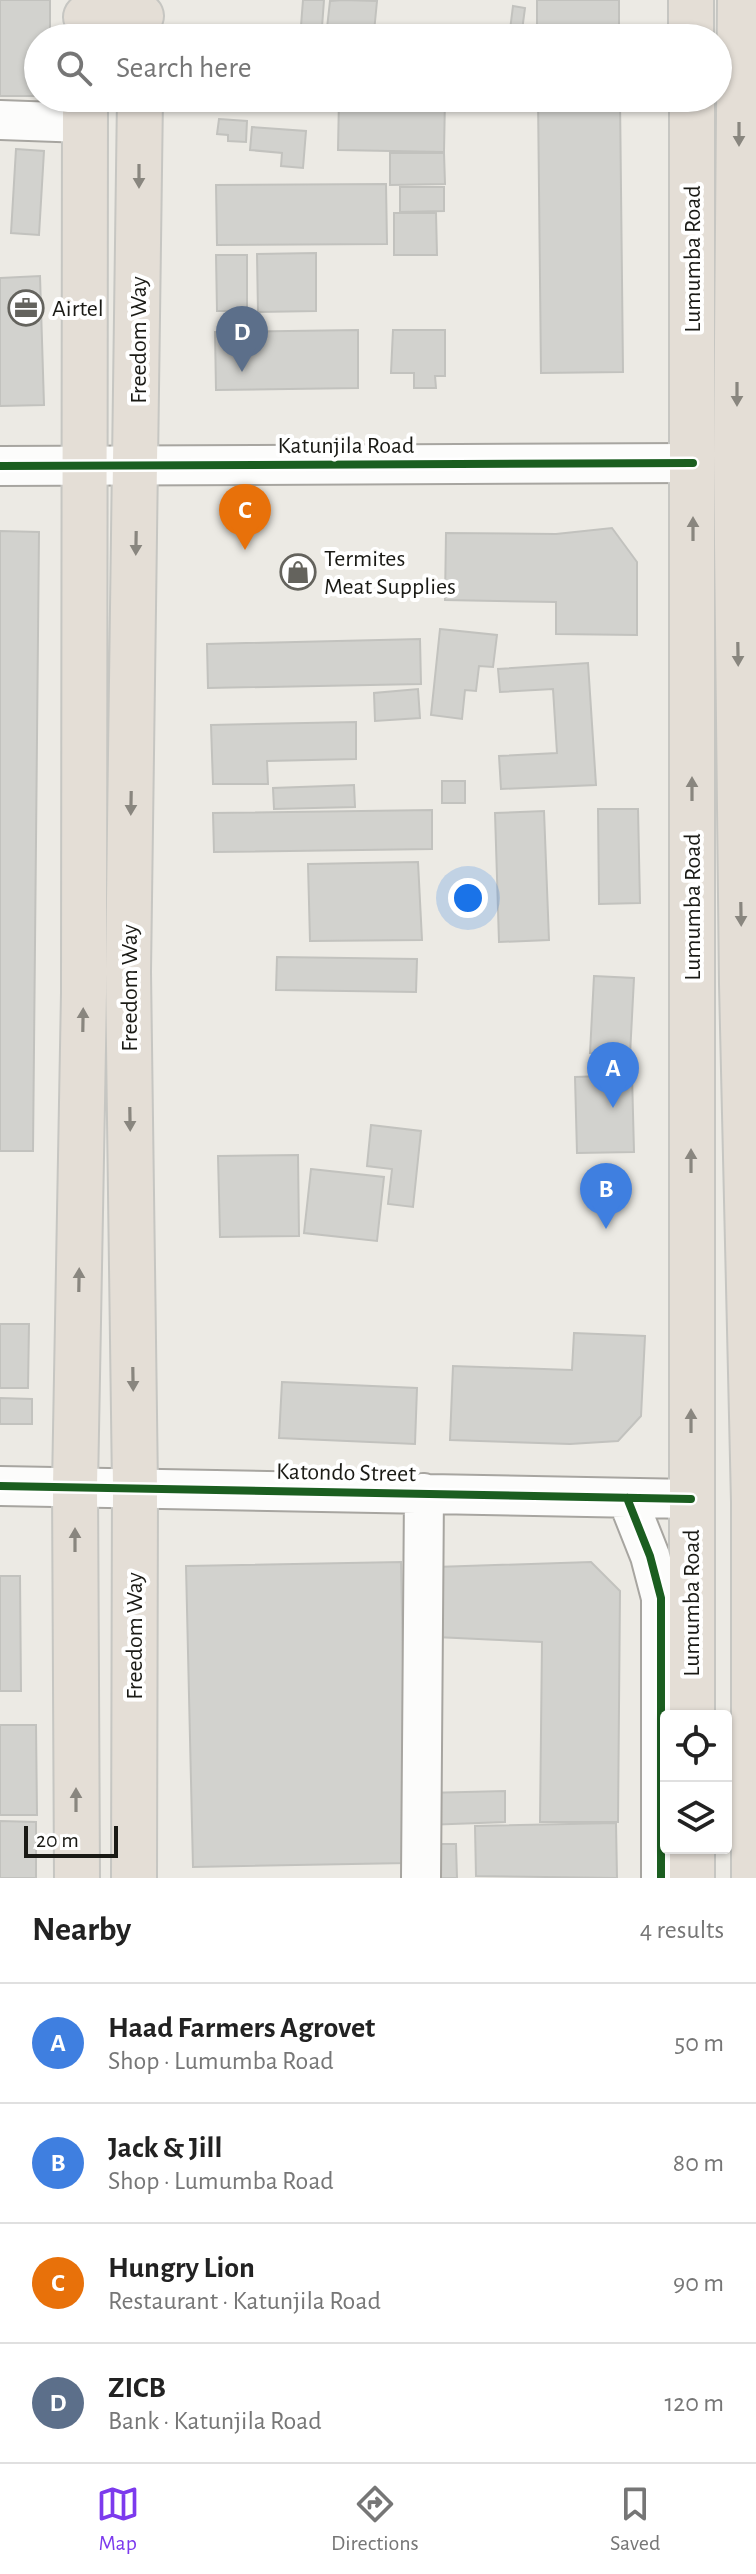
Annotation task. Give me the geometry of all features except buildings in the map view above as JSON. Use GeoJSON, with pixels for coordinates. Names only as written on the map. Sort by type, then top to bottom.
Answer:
{"type":"FeatureCollection","features":[{"type":"Feature","properties":{"kind":"main road"},"geometry":{"type":"LineString","coordinates":[[691,0],[691,24]]}},
{"type":"Feature","properties":{"kind":"main road","name":"Lumumba Road"},"geometry":{"type":"LineString","coordinates":[[740,0],[736,486],[742,984],[755,1502],[754,1878]]}},
{"type":"Feature","properties":{"kind":"main road"},"geometry":{"type":"LineString","coordinates":[[86,18],[140,18]]}},
{"type":"Feature","properties":{"kind":"main road","name":"Freedom Way"},"geometry":{"type":"LineString","coordinates":[[77,1878],[75,1486],[84,993],[85,112]]}},
{"type":"Feature","properties":{"kind":"main road","name":"Freedom Way"},"geometry":{"type":"LineString","coordinates":[[134,1878],[135,1487],[128,972],[140,112]]}},
{"type":"Feature","properties":{"kind":"main road","name":"Lumumba Road"},"geometry":{"type":"LineString","coordinates":[[692,112],[692,1710]]}},
{"type":"Feature","properties":{"kind":"main road"},"geometry":{"type":"LineString","coordinates":[[691,1499],[755,1502]]}},
{"type":"Feature","properties":{"kind":"main road"},"geometry":{"type":"LineString","coordinates":[[692,1854],[692,1878]]}},
{"type":"Feature","properties":{"kind":"street"},"geometry":{"type":"LineString","coordinates":[[0,120],[68,112]]}},
{"type":"Feature","properties":{"kind":"street","name":"Katunjila Road"},"geometry":{"type":"LineString","coordinates":[[0,466],[693,463]]}},
{"type":"Feature","properties":{"kind":"street","name":"Katondo Street"},"geometry":{"type":"LineString","coordinates":[[0,1486],[691,1499]]}},
{"type":"Feature","properties":{"kind":"street"},"geometry":{"type":"LineString","coordinates":[[421,1878],[424,1493]]}},
{"type":"Feature","properties":{"kind":"street"},"geometry":{"type":"LineString","coordinates":[[627,1498],[650,1556],[661,1598],[661,1878]]}},
{"type":"Feature","properties":{"kind":"cycle path"},"geometry":{"type":"LineString","coordinates":[[0,466],[693,463]]}},
{"type":"Feature","properties":{"kind":"cycle path"},"geometry":{"type":"LineString","coordinates":[[0,1486],[691,1499]]}},
{"type":"Feature","properties":{"kind":"cycle path"},"geometry":{"type":"LineString","coordinates":[[627,1498],[650,1556],[661,1598],[661,1878]]}},
{"type":"Feature","properties":{"kind":"place","name":"Airtel"},"geometry":{"type":"Point","coordinates":[26,308]}},
{"type":"Feature","properties":{"kind":"place","name":"ZICB"},"geometry":{"type":"Point","coordinates":[242,372]}},
{"type":"Feature","properties":{"kind":"place","name":"Hungry Lion"},"geometry":{"type":"Point","coordinates":[245,550]}},
{"type":"Feature","properties":{"kind":"place","name":"Termites Meat Supplies"},"geometry":{"type":"Point","coordinates":[298,572]}},
{"type":"Feature","properties":{"kind":"place","name":"Haad Farmers Agrovet"},"geometry":{"type":"Point","coordinates":[613,1108]}},
{"type":"Feature","properties":{"kind":"place","name":"Jack & Jill"},"geometry":{"type":"Point","coordinates":[606,1229]}}]}
